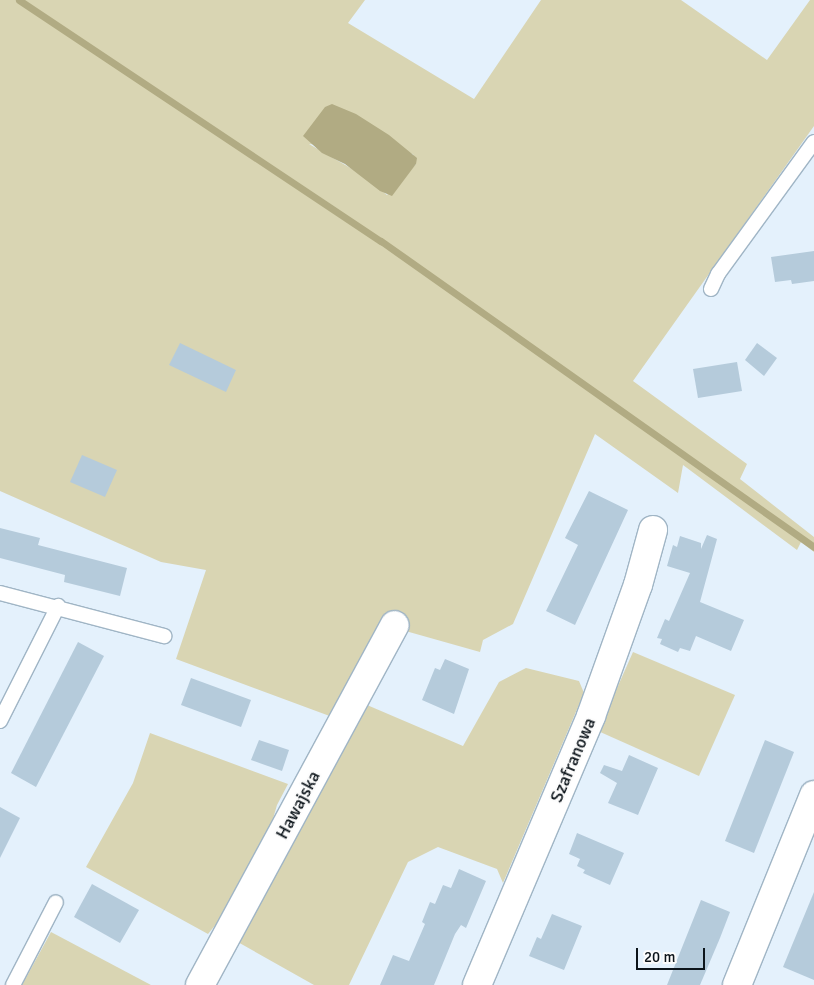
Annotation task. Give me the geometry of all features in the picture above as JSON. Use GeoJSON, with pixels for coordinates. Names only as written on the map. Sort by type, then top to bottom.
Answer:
{"type":"FeatureCollection","features":[{"type":"Feature","properties":{"kind":"street","name":"Szafranowa"},"geometry":{"type":"LineString","coordinates":[[477,985],[591,716],[638,586],[653,530]]}},
{"type":"Feature","properties":{"kind":"street","name":"Hawajska"},"geometry":{"type":"LineString","coordinates":[[200,985],[396,625]]}},
{"type":"Feature","properties":{"kind":"street"},"geometry":{"type":"LineString","coordinates":[[736,985],[814,795]]}},
{"type":"Feature","properties":{"kind":"lane"},"geometry":{"type":"LineString","coordinates":[[711,289],[718,274],[814,142]]}},
{"type":"Feature","properties":{"kind":"lane"},"geometry":{"type":"LineString","coordinates":[[0,593],[58,606],[164,636]]}},
{"type":"Feature","properties":{"kind":"lane"},"geometry":{"type":"LineString","coordinates":[[0,721],[58,606]]}},
{"type":"Feature","properties":{"kind":"lane"},"geometry":{"type":"LineString","coordinates":[[13,985],[56,902]]}},
{"type":"Feature","properties":{"kind":"shaded area"},"geometry":{"type":"Polygon","coordinates":[[[0,0],[365,0],[348,23],[474,99],[541,0],[681,0],[767,60],[810,0],[814,0],[814,126],[633,381],[747,464],[740,479],[814,537],[814,552],[801,542],[797,550],[683,465],[678,493],[595,434],[513,624],[483,640],[480,652],[402,630],[335,718],[176,659],[206,570],[161,562],[0,491],[0,0]],[[309,144],[359,173],[387,195],[416,164],[413,154],[309,144]]]}},
{"type":"Feature","properties":{"kind":"shaded area"},"geometry":{"type":"Polygon","coordinates":[[[332,104],[356,114],[389,135],[417,158],[416,164],[392,196],[380,191],[345,164],[322,153],[303,136],[325,107],[332,104]]]}},
{"type":"Feature","properties":{"kind":"shaded area"},"geometry":{"type":"Polygon","coordinates":[[[633,652],[735,695],[699,776],[598,731],[633,652]]]}},
{"type":"Feature","properties":{"kind":"shaded area"},"geometry":{"type":"Polygon","coordinates":[[[526,668],[579,681],[584,693],[503,883],[497,869],[438,847],[408,862],[349,985],[314,985],[236,941],[360,702],[463,746],[499,682],[526,668]]]}},
{"type":"Feature","properties":{"kind":"shaded area"},"geometry":{"type":"Polygon","coordinates":[[[150,733],[288,784],[277,805],[264,850],[249,884],[208,934],[86,867],[133,783],[150,733]]]}},
{"type":"Feature","properties":{"kind":"shaded area"},"geometry":{"type":"Polygon","coordinates":[[[51,932],[151,985],[22,985],[51,932]]]}},
{"type":"Feature","properties":{"kind":"building"},"geometry":{"type":"Polygon","coordinates":[[[814,251],[814,281],[792,284],[791,280],[775,282],[771,257],[814,251]]]}},
{"type":"Feature","properties":{"kind":"building"},"geometry":{"type":"Polygon","coordinates":[[[180,343],[236,370],[226,392],[169,365],[180,343]]]}},
{"type":"Feature","properties":{"kind":"building"},"geometry":{"type":"Polygon","coordinates":[[[757,343],[777,358],[764,376],[745,360],[757,343]]]}},
{"type":"Feature","properties":{"kind":"building"},"geometry":{"type":"Polygon","coordinates":[[[737,362],[742,391],[698,398],[693,369],[737,362]]]}},
{"type":"Feature","properties":{"kind":"building"},"geometry":{"type":"Polygon","coordinates":[[[82,455],[117,470],[105,497],[70,482],[82,455]]]}},
{"type":"Feature","properties":{"kind":"building"},"geometry":{"type":"Polygon","coordinates":[[[589,491],[628,510],[575,625],[546,611],[578,545],[565,538],[589,491]]]}},
{"type":"Feature","properties":{"kind":"building"},"geometry":{"type":"Polygon","coordinates":[[[0,528],[40,538],[38,545],[127,568],[120,596],[64,582],[65,575],[0,558],[0,528]]]}},
{"type":"Feature","properties":{"kind":"building"},"geometry":{"type":"Polygon","coordinates":[[[707,535],[717,539],[700,602],[744,620],[731,651],[696,636],[690,651],[680,648],[678,652],[660,644],[662,639],[657,638],[665,619],[669,621],[690,573],[667,566],[673,545],[677,547],[680,536],[701,543],[701,549],[707,535]]]}},
{"type":"Feature","properties":{"kind":"building"},"geometry":{"type":"Polygon","coordinates":[[[78,642],[104,656],[36,787],[11,773],[78,642]]]}},
{"type":"Feature","properties":{"kind":"building"},"geometry":{"type":"Polygon","coordinates":[[[445,659],[469,669],[454,714],[422,700],[435,668],[440,670],[445,659]]]}},
{"type":"Feature","properties":{"kind":"building"},"geometry":{"type":"Polygon","coordinates":[[[191,678],[251,700],[241,727],[181,705],[191,678]]]}},
{"type":"Feature","properties":{"kind":"building"},"geometry":{"type":"Polygon","coordinates":[[[259,740],[289,750],[282,771],[251,760],[259,740]]]}},
{"type":"Feature","properties":{"kind":"building"},"geometry":{"type":"Polygon","coordinates":[[[765,740],[794,752],[754,853],[725,841],[765,740]]]}},
{"type":"Feature","properties":{"kind":"building"},"geometry":{"type":"Polygon","coordinates":[[[629,755],[658,768],[638,815],[608,803],[617,783],[600,773],[604,765],[622,771],[629,755]]]}},
{"type":"Feature","properties":{"kind":"building"},"geometry":{"type":"Polygon","coordinates":[[[0,807],[20,818],[0,858],[0,807]]]}},
{"type":"Feature","properties":{"kind":"building"},"geometry":{"type":"Polygon","coordinates":[[[577,833],[624,853],[610,885],[583,873],[585,870],[577,866],[580,859],[569,854],[577,833]]]}},
{"type":"Feature","properties":{"kind":"building"},"geometry":{"type":"Polygon","coordinates":[[[459,869],[486,881],[466,928],[461,925],[455,934],[434,985],[380,985],[393,955],[409,961],[425,924],[422,922],[430,902],[435,904],[443,885],[451,888],[459,869]]]}},
{"type":"Feature","properties":{"kind":"building"},"geometry":{"type":"Polygon","coordinates":[[[92,884],[139,910],[120,943],[74,917],[92,884]]]}},
{"type":"Feature","properties":{"kind":"building"},"geometry":{"type":"Polygon","coordinates":[[[814,892],[814,980],[783,967],[814,892]]]}},
{"type":"Feature","properties":{"kind":"building"},"geometry":{"type":"Polygon","coordinates":[[[701,900],[730,912],[720,938],[700,985],[667,985],[701,900]]]}},
{"type":"Feature","properties":{"kind":"building"},"geometry":{"type":"Polygon","coordinates":[[[552,914],[582,926],[564,970],[529,956],[537,937],[541,939],[552,914]]]}},
{"type":"Feature","properties":{"kind":"waterway"},"geometry":{"type":"LineString","coordinates":[[19,0],[381,241],[814,547]]}}]}
